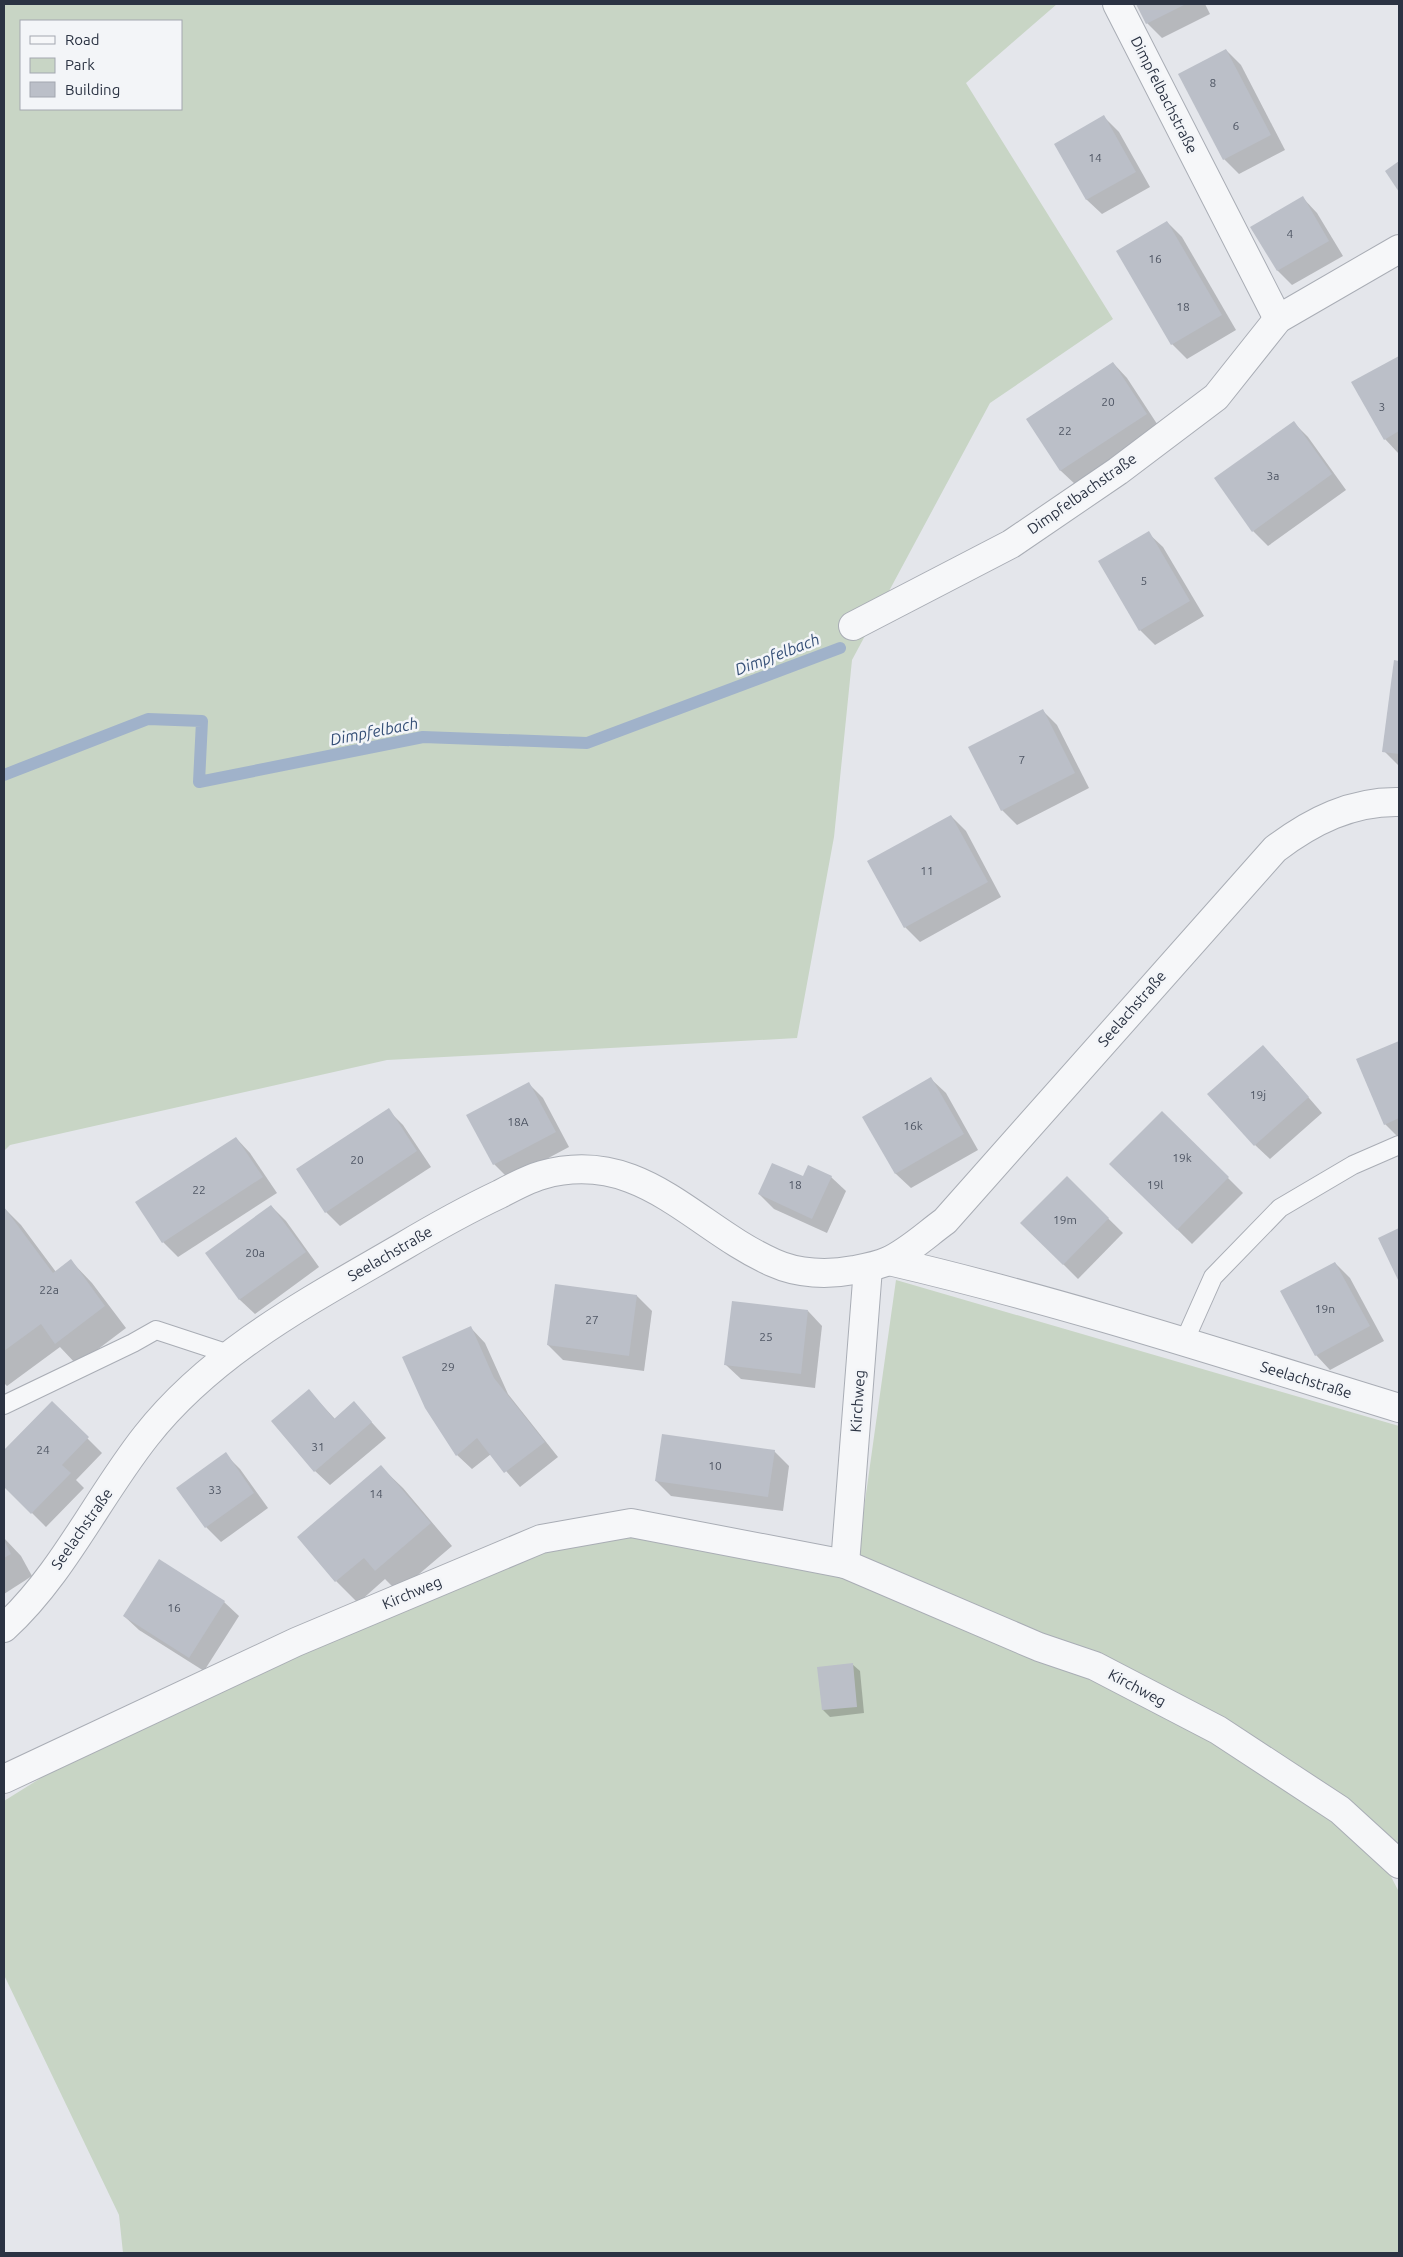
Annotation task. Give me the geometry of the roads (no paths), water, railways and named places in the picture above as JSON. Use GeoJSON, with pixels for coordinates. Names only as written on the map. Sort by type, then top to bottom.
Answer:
{"type":"FeatureCollection","features":[{"type":"Feature","properties":{"kind":"street","name":"Dimpfelbachstraße"},"geometry":{"type":"LineString","coordinates":[[1117,4],[1278,319]]}},
{"type":"Feature","properties":{"kind":"street","name":"Dimpfelbachstraße"},"geometry":{"type":"LineString","coordinates":[[854,626],[1011,544],[1118,471],[1216,397],[1278,319],[1399,249]]}},
{"type":"Feature","properties":{"kind":"street","name":"Seelachstraße"},"geometry":{"type":"LineString","coordinates":[[4,1628],[20,1613],[40,1589],[146,1437],[173,1405],[229,1354],[296,1309],[460,1213],[519,1184],[542,1175],[566,1171],[591,1170],[614,1173],[656,1188],[746,1249],[776,1264],[806,1272],[838,1273],[878,1264],[945,1221],[1275,849],[1302,828],[1331,814],[1360,805],[1399,802]]}},
{"type":"Feature","properties":{"kind":"street","name":"Seelachstraße"},"geometry":{"type":"LineString","coordinates":[[878,1264],[944,1274],[1184,1342],[1399,1408]]}},
{"type":"Feature","properties":{"kind":"street","name":"Kirchweg"},"geometry":{"type":"LineString","coordinates":[[845,1564],[878,1264]]}},
{"type":"Feature","properties":{"kind":"street","name":"Kirchweg"},"geometry":{"type":"LineString","coordinates":[[4,1779],[296,1642],[541,1539],[631,1524],[845,1564],[1038,1647],[1095,1666],[1218,1730],[1340,1810],[1399,1864]]}},
{"type":"Feature","properties":{"kind":"lane"},"geometry":{"type":"LineString","coordinates":[[1184,1342],[1213,1277],[1280,1208],[1353,1164],[1399,1144]]}},
{"type":"Feature","properties":{"kind":"lane"},"geometry":{"type":"LineString","coordinates":[[4,1405],[156,1330],[229,1354]]}},
{"type":"Feature","properties":{"kind":"waterway","name":"Dimpfelbach"},"geometry":{"type":"LineString","coordinates":[[4,775],[148,719],[202,721],[199,782],[423,737],[587,743],[840,648]]}}]}
